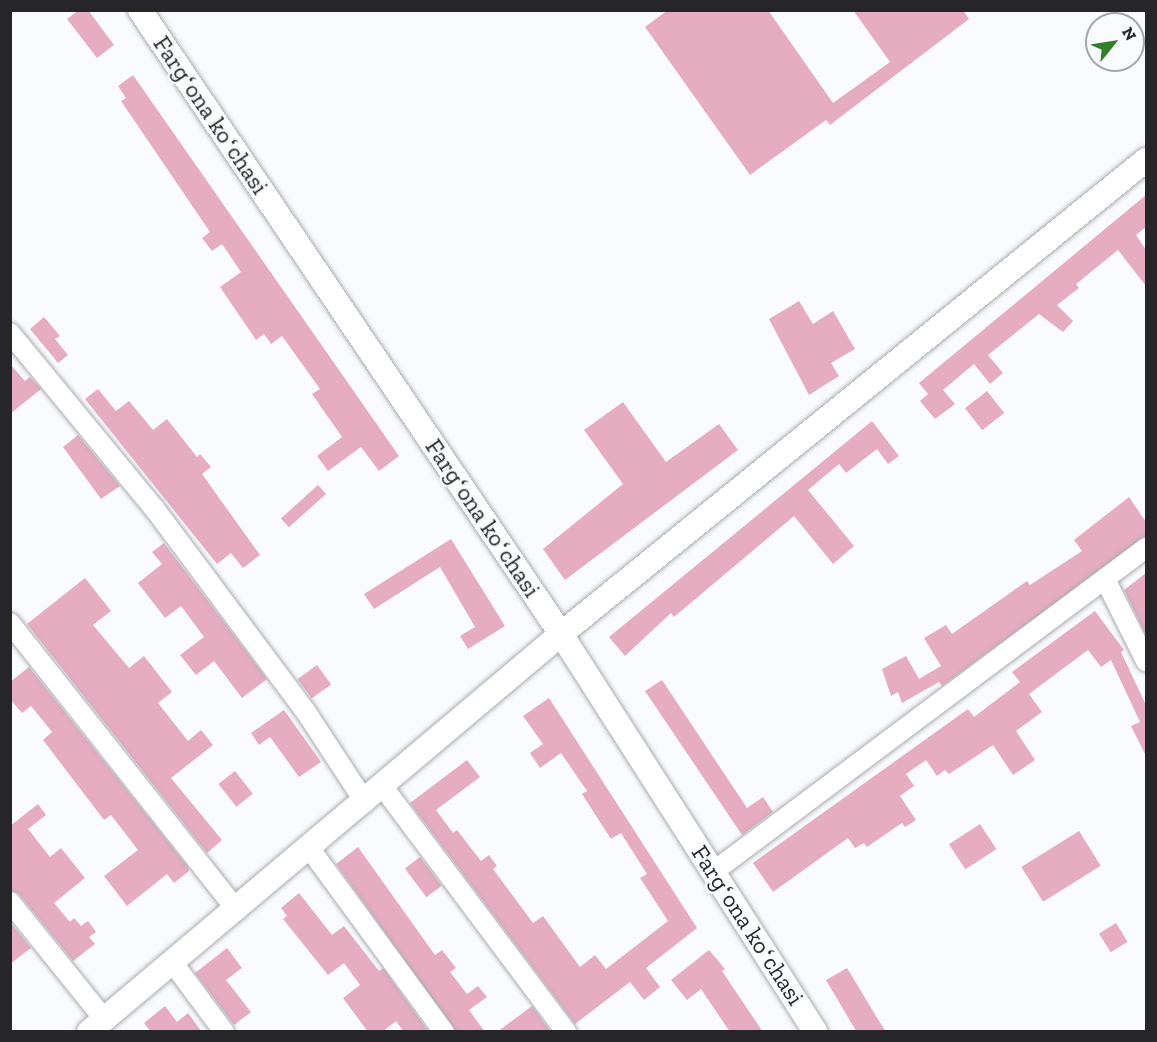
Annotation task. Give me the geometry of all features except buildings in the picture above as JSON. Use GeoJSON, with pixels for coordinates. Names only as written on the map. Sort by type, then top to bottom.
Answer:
{"type":"FeatureCollection","features":[{"type":"Feature","properties":{"kind":"street","name":"Fargʻona koʻchasi"},"geometry":{"type":"LineString","coordinates":[[140,10],[561,634],[816,1032]]}},
{"type":"Feature","properties":{"kind":"street"},"geometry":{"type":"LineString","coordinates":[[10,902],[96,1025],[310,849],[561,634],[1146,160]]}},
{"type":"Feature","properties":{"kind":"street"},"geometry":{"type":"LineString","coordinates":[[10,333],[154,508],[306,712],[365,802]]}},
{"type":"Feature","properties":{"kind":"street"},"geometry":{"type":"LineString","coordinates":[[713,872],[1146,548]]}},
{"type":"Feature","properties":{"kind":"street"},"geometry":{"type":"LineString","coordinates":[[1104,579],[1146,661]]}},
{"type":"Feature","properties":{"kind":"street"},"geometry":{"type":"LineString","coordinates":[[10,623],[237,910]]}},
{"type":"Feature","properties":{"kind":"street"},"geometry":{"type":"LineString","coordinates":[[383,787],[566,1032]]}},
{"type":"Feature","properties":{"kind":"street"},"geometry":{"type":"LineString","coordinates":[[310,849],[444,1032]]}},
{"type":"Feature","properties":{"kind":"street"},"geometry":{"type":"LineString","coordinates":[[173,963],[224,1032]]}}]}
